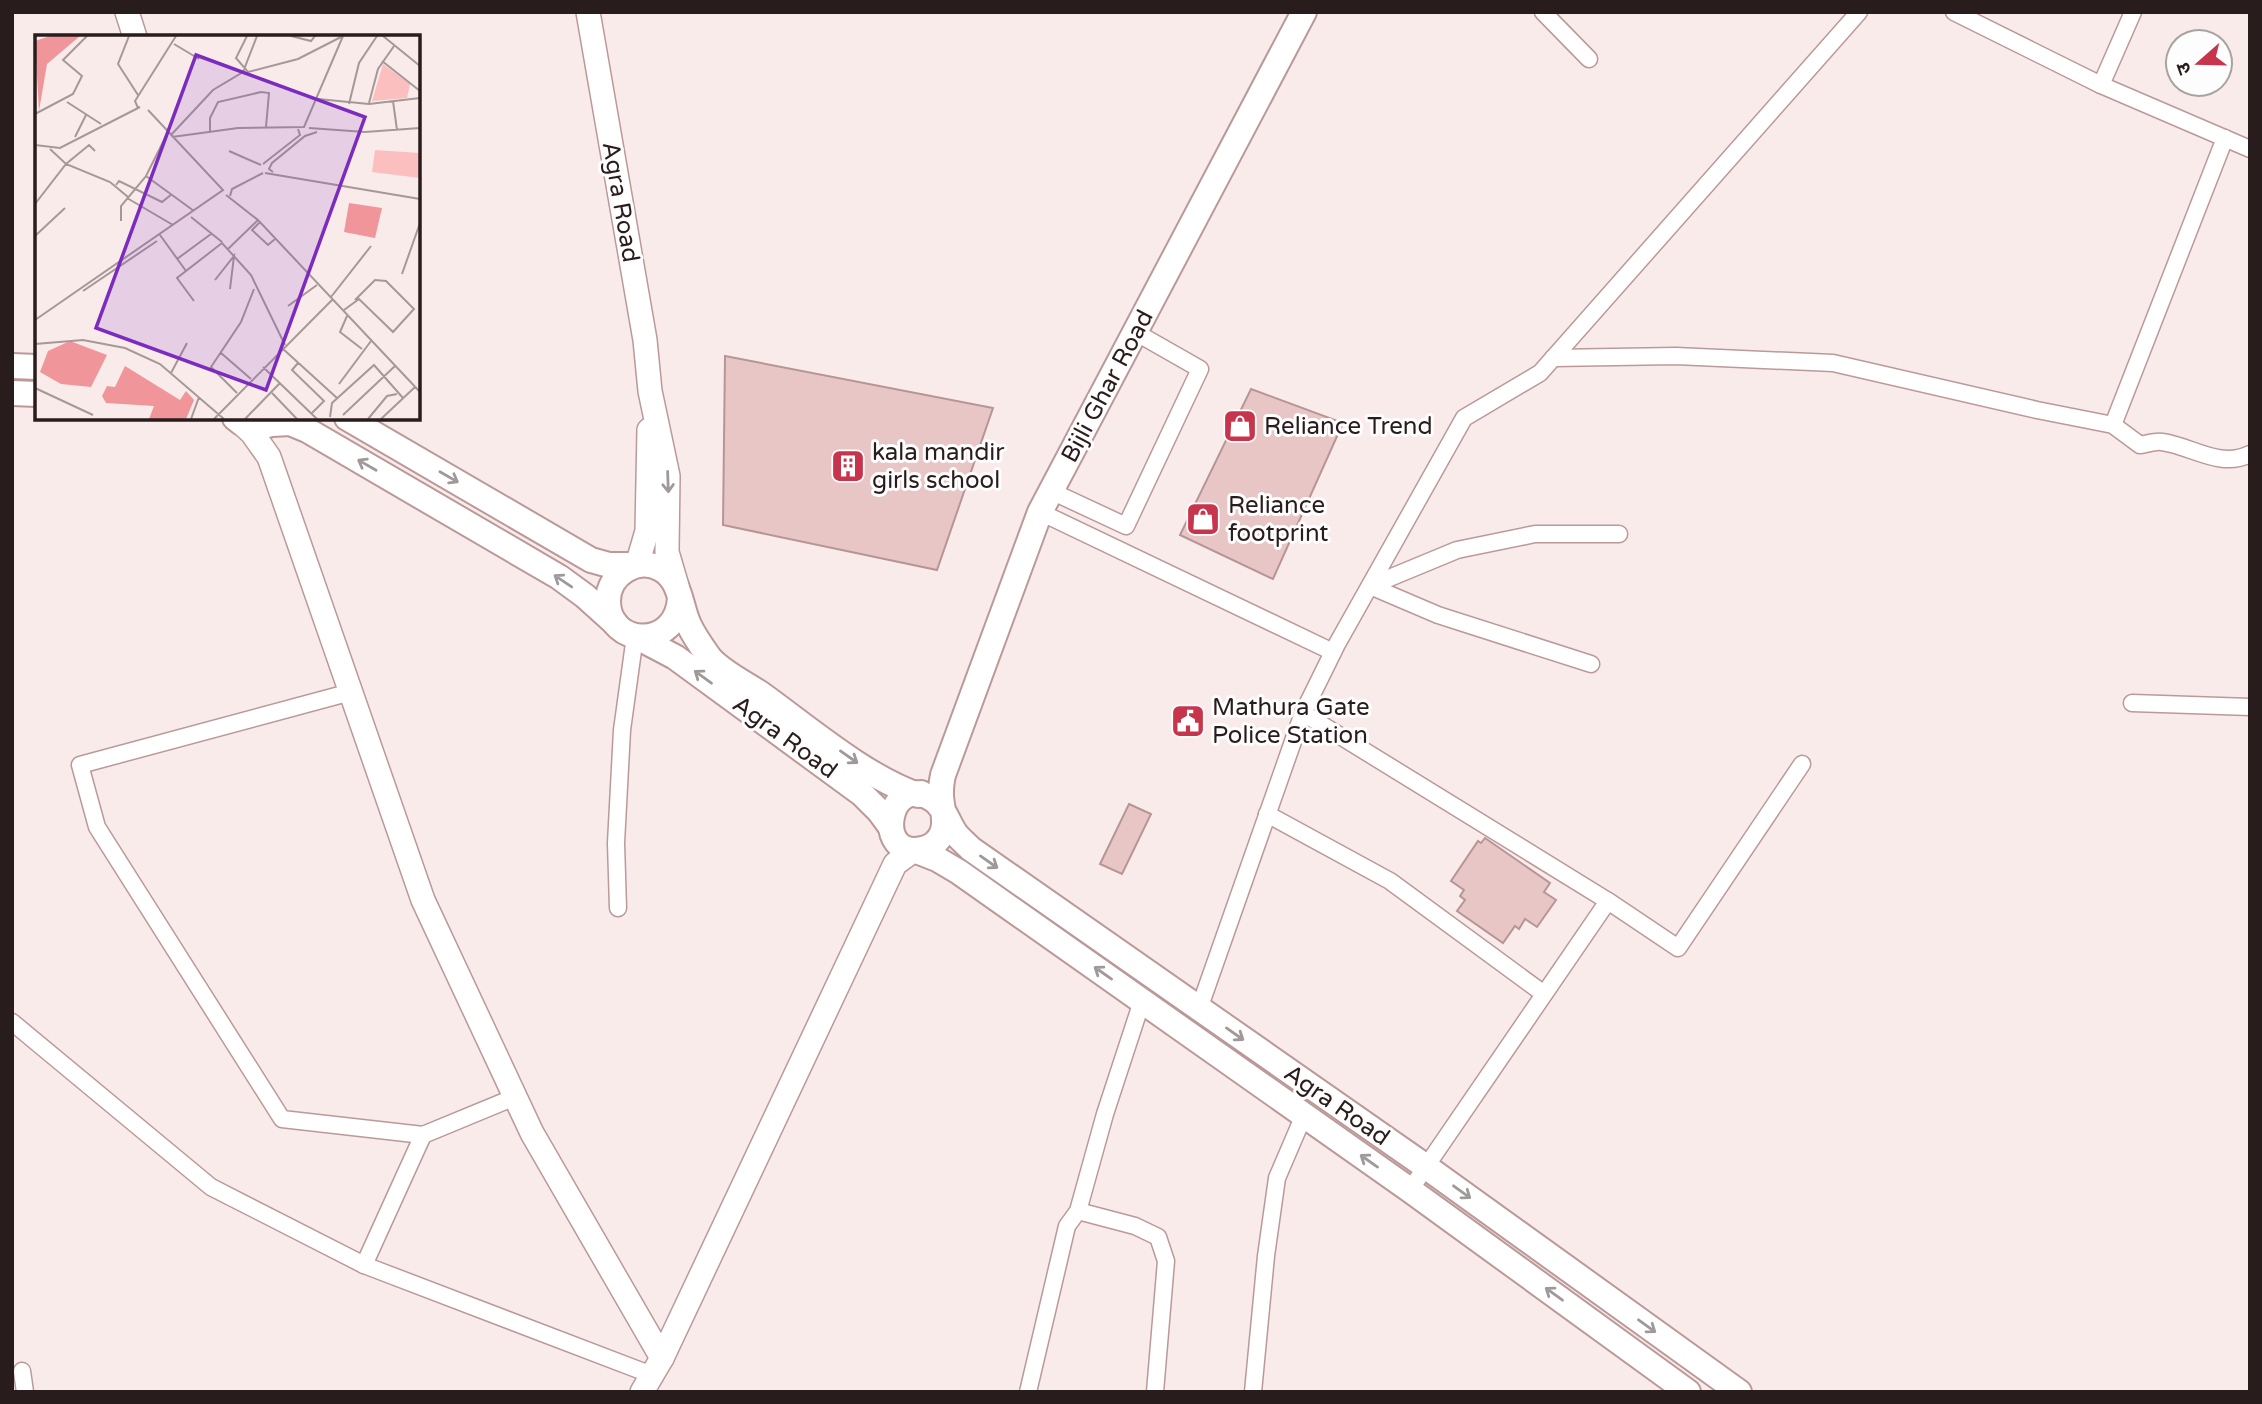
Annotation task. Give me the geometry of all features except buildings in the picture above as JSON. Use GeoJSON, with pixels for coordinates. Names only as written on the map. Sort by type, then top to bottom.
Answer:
{"type":"FeatureCollection","features":[{"type":"Feature","properties":{"kind":"main road"},"geometry":{"type":"LineString","coordinates":[[127,12],[134,35]]}},
{"type":"Feature","properties":{"kind":"main road","name":"Agra Road"},"geometry":{"type":"LineString","coordinates":[[588,12],[645,340],[650,391],[668,476],[667,552],[689,625],[711,659],[882,780],[918,794]]}},
{"type":"Feature","properties":{"kind":"main road","name":"Bijli Ghar Road"},"geometry":{"type":"LineString","coordinates":[[943,775],[1046,502],[1304,12]]}},
{"type":"Feature","properties":{"kind":"main road"},"geometry":{"type":"LineString","coordinates":[[12,366],[35,367]]}},
{"type":"Feature","properties":{"kind":"main road","name":"Agra Road"},"geometry":{"type":"LineString","coordinates":[[636,565],[647,531],[650,391]]}},
{"type":"Feature","properties":{"kind":"main road"},"geometry":{"type":"LineString","coordinates":[[12,393],[35,394]]}},
{"type":"Feature","properties":{"kind":"main road"},"geometry":{"type":"LineString","coordinates":[[235,420],[252,433],[269,457],[423,900],[532,1133],[652,1375]]}},
{"type":"Feature","properties":{"kind":"main road","name":"Agra Road"},"geometry":{"type":"LineString","coordinates":[[235,420],[251,427],[261,428],[276,421],[307,430],[559,577],[626,630],[675,657],[862,794],[879,811],[891,830]]}},
{"type":"Feature","properties":{"kind":"main road"},"geometry":{"type":"LineString","coordinates":[[350,420],[592,560],[609,565],[636,565],[649,565],[661,569],[670,576],[678,592],[680,609],[675,620],[658,635],[647,637],[626,630],[610,613],[610,589],[616,578],[636,565]]}},
{"type":"Feature","properties":{"kind":"main road"},"geometry":{"type":"LineString","coordinates":[[269,457],[268,437],[276,421]]}},
{"type":"Feature","properties":{"kind":"main road"},"geometry":{"type":"LineString","coordinates":[[905,857],[891,830],[893,809],[906,797],[928,789],[943,775]]}},
{"type":"Feature","properties":{"kind":"main road"},"geometry":{"type":"LineString","coordinates":[[652,1375],[905,857],[939,839],[945,822],[940,792],[943,775]]}},
{"type":"Feature","properties":{"kind":"main road"},"geometry":{"type":"LineString","coordinates":[[918,794],[931,799],[943,813]]}},
{"type":"Feature","properties":{"kind":"main road","name":"Agra Road"},"geometry":{"type":"LineString","coordinates":[[943,813],[957,835],[971,849],[1425,1166],[1739,1392]]}},
{"type":"Feature","properties":{"kind":"main road","name":"Agra Road"},"geometry":{"type":"LineString","coordinates":[[905,857],[937,859],[959,872],[1410,1190],[1688,1392]]}},
{"type":"Feature","properties":{"kind":"street"},"geometry":{"type":"LineString","coordinates":[[1543,12],[1588,59]]}},
{"type":"Feature","properties":{"kind":"street"},"geometry":{"type":"LineString","coordinates":[[1199,1009],[1303,713],[1333,652],[1464,418],[1540,373],[1858,12]]}},
{"type":"Feature","properties":{"kind":"street"},"geometry":{"type":"LineString","coordinates":[[1955,12],[2101,85],[2250,149]]}},
{"type":"Feature","properties":{"kind":"street"},"geometry":{"type":"LineString","coordinates":[[2101,85],[2133,12]]}},
{"type":"Feature","properties":{"kind":"street"},"geometry":{"type":"LineString","coordinates":[[2113,425],[2225,138]]}},
{"type":"Feature","properties":{"kind":"street"},"geometry":{"type":"LineString","coordinates":[[1046,502],[1126,526],[1200,369],[1135,332]]}},
{"type":"Feature","properties":{"kind":"street"},"geometry":{"type":"LineString","coordinates":[[1553,358],[1676,356],[1833,363],[2113,425],[2140,444],[2161,442],[2214,458],[2239,459],[2250,454]]}},
{"type":"Feature","properties":{"kind":"street"},"geometry":{"type":"LineString","coordinates":[[1046,502],[1333,652]]}},
{"type":"Feature","properties":{"kind":"street"},"geometry":{"type":"LineString","coordinates":[[1370,586],[1457,550],[1535,534],[1619,534]]}},
{"type":"Feature","properties":{"kind":"street"},"geometry":{"type":"LineString","coordinates":[[1370,586],[1438,615],[1591,664]]}},
{"type":"Feature","properties":{"kind":"street"},"geometry":{"type":"LineString","coordinates":[[618,908],[616,842],[626,630]]}},
{"type":"Feature","properties":{"kind":"street"},"geometry":{"type":"LineString","coordinates":[[351,692],[80,765],[97,827],[282,1119],[423,1135],[515,1097]]}},
{"type":"Feature","properties":{"kind":"street"},"geometry":{"type":"LineString","coordinates":[[2132,703],[2250,707]]}},
{"type":"Feature","properties":{"kind":"street"},"geometry":{"type":"LineString","coordinates":[[1303,713],[1608,901],[1678,948],[1802,764]]}},
{"type":"Feature","properties":{"kind":"street"},"geometry":{"type":"LineString","coordinates":[[1267,814],[1390,881],[1544,994]]}},
{"type":"Feature","properties":{"kind":"street"},"geometry":{"type":"LineString","coordinates":[[1410,1190],[1608,901]]}},
{"type":"Feature","properties":{"kind":"street"},"geometry":{"type":"LineString","coordinates":[[1028,1392],[1067,1226],[1078,1210],[1105,1114],[1142,1001]]}},
{"type":"Feature","properties":{"kind":"street"},"geometry":{"type":"LineString","coordinates":[[12,1022],[211,1187],[364,1265],[652,1375]]}},
{"type":"Feature","properties":{"kind":"street"},"geometry":{"type":"LineString","coordinates":[[1253,1392],[1266,1256],[1277,1178],[1304,1115]]}},
{"type":"Feature","properties":{"kind":"street"},"geometry":{"type":"LineString","coordinates":[[364,1265],[423,1135]]}},
{"type":"Feature","properties":{"kind":"street"},"geometry":{"type":"LineString","coordinates":[[1078,1210],[1135,1226],[1158,1237],[1166,1261],[1155,1392]]}},
{"type":"Feature","properties":{"kind":"street"},"geometry":{"type":"LineString","coordinates":[[22,1371],[25,1392]]}},
{"type":"Feature","properties":{"kind":"place","name":"Reliance Trend"},"geometry":{"type":"Point","coordinates":[1240,426]}},
{"type":"Feature","properties":{"kind":"place","name":"kala mandir girls school"},"geometry":{"type":"Point","coordinates":[848,466]}},
{"type":"Feature","properties":{"kind":"place","name":"Reliance footprint"},"geometry":{"type":"Point","coordinates":[1203,519]}},
{"type":"Feature","properties":{"kind":"place","name":"Mathura Gate Police Station"},"geometry":{"type":"Point","coordinates":[1188,721]}}]}
